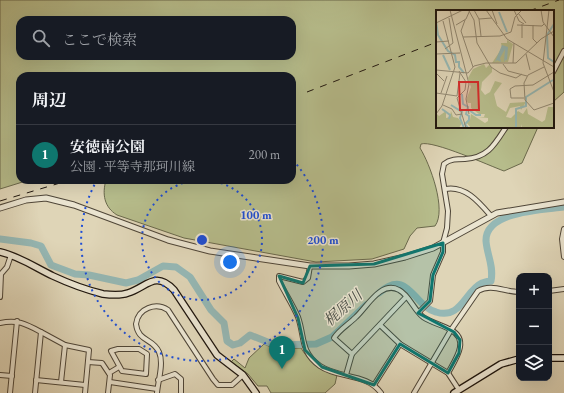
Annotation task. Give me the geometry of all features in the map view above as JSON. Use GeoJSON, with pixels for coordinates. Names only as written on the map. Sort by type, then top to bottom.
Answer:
{"type":"FeatureCollection","features":[{"type":"Feature","properties":{"kind":"main road"},"geometry":{"type":"LineString","coordinates":[[0,252],[10,255],[55,277],[103,294],[123,294],[149,282],[157,280],[166,282],[174,290],[217,355],[243,375],[256,393]]}},
{"type":"Feature","properties":{"kind":"main road"},"geometry":{"type":"LineString","coordinates":[[552,358],[564,358]]}},
{"type":"Feature","properties":{"kind":"main road"},"geometry":{"type":"LineString","coordinates":[[456,392],[502,364],[516,360]]}},
{"type":"Feature","properties":{"kind":"street"},"geometry":{"type":"LineString","coordinates":[[554,70],[564,51]]}},
{"type":"Feature","properties":{"kind":"street"},"geometry":{"type":"LineString","coordinates":[[419,312],[431,298],[433,275],[443,252],[442,243],[448,222],[442,174],[444,164],[452,159],[472,158],[484,154],[492,148],[505,128]]}},
{"type":"Feature","properties":{"kind":"street"},"geometry":{"type":"LineString","coordinates":[[445,189],[454,188],[465,192],[491,216]]}},
{"type":"Feature","properties":{"kind":"street"},"geometry":{"type":"LineString","coordinates":[[0,208],[26,200],[41,198],[52,199],[183,244],[210,251],[310,266],[349,266],[374,264],[406,257],[442,243],[491,216],[564,202]]}},
{"type":"Feature","properties":{"kind":"street"},"geometry":{"type":"LineString","coordinates":[[564,229],[562,239],[564,257]]}},
{"type":"Feature","properties":{"kind":"street"},"geometry":{"type":"LineString","coordinates":[[0,297],[1,274],[9,263],[10,255]]}},
{"type":"Feature","properties":{"kind":"street"},"geometry":{"type":"LineString","coordinates":[[310,266],[308,278],[303,282],[279,276],[279,281],[298,318],[305,348],[308,354],[322,367],[374,385],[381,393]]}},
{"type":"Feature","properties":{"kind":"street"},"geometry":{"type":"LineString","coordinates":[[414,393],[451,330],[470,302],[484,288],[516,292]]}},
{"type":"Feature","properties":{"kind":"street"},"geometry":{"type":"LineString","coordinates":[[352,354],[334,338],[343,326],[356,317],[376,294],[386,289],[397,289],[428,320],[451,330],[458,337],[460,347],[448,373]]}},
{"type":"Feature","properties":{"kind":"street"},"geometry":{"type":"LineString","coordinates":[[552,291],[564,289]]}},
{"type":"Feature","properties":{"kind":"street"},"geometry":{"type":"LineString","coordinates":[[346,375],[352,354],[406,297]]}},
{"type":"Feature","properties":{"kind":"street"},"geometry":{"type":"LineString","coordinates":[[110,382],[157,391],[159,352],[154,344],[140,336],[136,324],[140,314],[148,308],[156,306],[168,310],[215,382],[222,386],[232,385],[243,375]]}},
{"type":"Feature","properties":{"kind":"street"},"geometry":{"type":"LineString","coordinates":[[0,323],[17,321],[65,345],[89,350],[84,393]]}},
{"type":"Feature","properties":{"kind":"street"},"geometry":{"type":"LineString","coordinates":[[10,393],[17,321]]}},
{"type":"Feature","properties":{"kind":"street"},"geometry":{"type":"LineString","coordinates":[[380,325],[400,344],[448,373],[456,392]]}},
{"type":"Feature","properties":{"kind":"street"},"geometry":{"type":"LineString","coordinates":[[35,393],[41,332]]}},
{"type":"Feature","properties":{"kind":"street"},"geometry":{"type":"LineString","coordinates":[[374,385],[400,344]]}},
{"type":"Feature","properties":{"kind":"street"},"geometry":{"type":"LineString","coordinates":[[61,382],[65,345]]}},
{"type":"Feature","properties":{"kind":"street"},"geometry":{"type":"LineString","coordinates":[[118,348],[138,349],[148,356],[145,375],[122,371],[119,367],[111,352],[118,348]]}},
{"type":"Feature","properties":{"kind":"street"},"geometry":{"type":"LineString","coordinates":[[88,362],[102,363],[109,373],[110,382],[108,393]]}},
{"type":"Feature","properties":{"kind":"street"},"geometry":{"type":"LineString","coordinates":[[109,373],[119,367]]}},
{"type":"Feature","properties":{"kind":"street"},"geometry":{"type":"LineString","coordinates":[[158,380],[175,374],[181,379],[181,393]]}},
{"type":"Feature","properties":{"kind":"street"},"geometry":{"type":"LineString","coordinates":[[0,375],[12,376]]}},
{"type":"Feature","properties":{"kind":"street"},"geometry":{"type":"LineString","coordinates":[[36,380],[85,385]]}},
{"type":"Feature","properties":{"kind":"highlighted area"},"geometry":{"type":"Polygon","coordinates":[[[443,243],[443,252],[433,275],[430,301],[418,313],[454,332],[460,340],[459,353],[448,373],[400,344],[374,385],[322,367],[305,350],[298,318],[279,276],[303,283],[310,266],[374,264],[443,243]]]}},
{"type":"Feature","properties":{"kind":"green space"},"geometry":{"type":"Polygon","coordinates":[[[0,0],[564,0],[564,92],[554,101],[554,10],[436,10],[436,128],[538,128],[522,163],[504,171],[449,149],[421,144],[420,148],[436,187],[439,209],[438,219],[435,226],[417,228],[410,236],[404,249],[372,259],[316,262],[184,238],[117,215],[109,208],[104,195],[105,184],[296,184],[296,72],[16,72],[16,184],[0,189],[0,0]]]}},
{"type":"Feature","properties":{"kind":"green space"},"geometry":{"type":"Polygon","coordinates":[[[264,344],[275,349],[301,348],[316,365],[337,375],[335,384],[325,393],[271,393],[267,386],[258,386],[248,374],[231,362],[234,359],[245,368],[249,358],[264,344]]]}},
{"type":"Feature","properties":{"kind":"waterway","name":"梶原川"},"geometry":{"type":"LineString","coordinates":[[379,293],[389,286],[397,284],[410,290],[421,303],[428,308],[436,312],[451,312],[462,304],[476,287],[482,283],[491,281],[492,270],[486,241],[488,231],[495,223],[517,214],[564,207]]}},
{"type":"Feature","properties":{"kind":"waterway","name":"梶原川"},"geometry":{"type":"LineString","coordinates":[[0,239],[31,243],[41,246],[51,265],[75,274],[89,275],[126,283],[138,280],[163,266],[176,267],[190,277],[211,310],[224,323],[227,341],[233,345],[240,343],[250,335],[275,345],[316,344],[332,337],[366,305]]}},
{"type":"Feature","properties":{"kind":"railway"},"geometry":{"type":"LineString","coordinates":[[532,10],[559,0]]}},
{"type":"Feature","properties":{"kind":"railway"},"geometry":{"type":"LineString","coordinates":[[307,92],[436,42]]}},
{"type":"Feature","properties":{"kind":"railway"},"geometry":{"type":"LineString","coordinates":[[0,201],[57,184]]}},
{"type":"Feature","properties":{"kind":"place","name":"安徳南公園"},"geometry":{"type":"Point","coordinates":[282,369]}}]}
